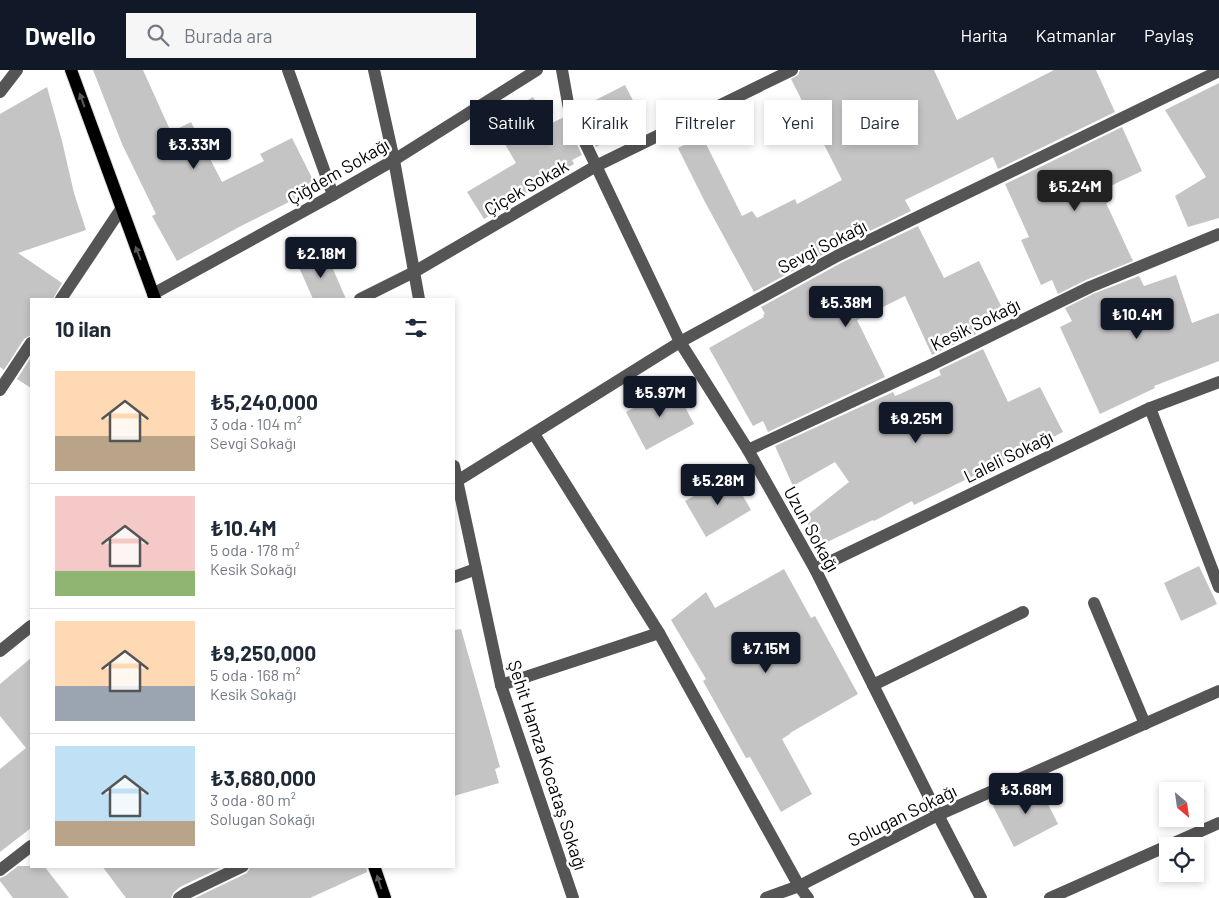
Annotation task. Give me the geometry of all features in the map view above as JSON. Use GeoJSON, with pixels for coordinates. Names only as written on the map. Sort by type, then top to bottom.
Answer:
{"type":"FeatureCollection","features":[{"type":"Feature","properties":{"kind":"main road"},"geometry":{"type":"LineString","coordinates":[[71,70],[154,296]]}},
{"type":"Feature","properties":{"kind":"main road"},"geometry":{"type":"LineString","coordinates":[[375,868],[385,898]]}},
{"type":"Feature","properties":{"kind":"street"},"geometry":{"type":"LineString","coordinates":[[0,92],[17,70]]}},
{"type":"Feature","properties":{"kind":"street"},"geometry":{"type":"LineString","coordinates":[[288,70],[333,195]]}},
{"type":"Feature","properties":{"kind":"street"},"geometry":{"type":"LineString","coordinates":[[374,70],[394,160],[420,298]]}},
{"type":"Feature","properties":{"kind":"street","name":"Çiğdem Sokağı"},"geometry":{"type":"LineString","coordinates":[[154,296],[394,160],[537,70]]}},
{"type":"Feature","properties":{"kind":"street","name":"Uzun Sokağı"},"geometry":{"type":"LineString","coordinates":[[562,70],[569,109],[680,342],[748,450],[815,569],[981,898]]}},
{"type":"Feature","properties":{"kind":"street","name":"Çiçek Sokak"},"geometry":{"type":"LineString","coordinates":[[362,298],[414,272],[596,166],[792,70]]}},
{"type":"Feature","properties":{"kind":"street","name":"Sevgi Sokağı"},"geometry":{"type":"LineString","coordinates":[[457,481],[680,342],[837,256],[1219,71]]}},
{"type":"Feature","properties":{"kind":"street"},"geometry":{"type":"LineString","coordinates":[[62,298],[121,209]]}},
{"type":"Feature","properties":{"kind":"street","name":"Kesik Sokağı"},"geometry":{"type":"LineString","coordinates":[[748,450],[931,365],[1090,286],[1219,234]]}},
{"type":"Feature","properties":{"kind":"street"},"geometry":{"type":"LineString","coordinates":[[0,390],[30,345]]}},
{"type":"Feature","properties":{"kind":"street","name":"Laleli Sokağı"},"geometry":{"type":"LineString","coordinates":[[815,569],[1150,408],[1219,382]]}},
{"type":"Feature","properties":{"kind":"street"},"geometry":{"type":"LineString","coordinates":[[1150,408],[1219,587]]}},
{"type":"Feature","properties":{"kind":"street"},"geometry":{"type":"LineString","coordinates":[[534,434],[659,633],[798,886],[808,898]]}},
{"type":"Feature","properties":{"kind":"street","name":"Şehit Hamza Kocataş Sokağı"},"geometry":{"type":"LineString","coordinates":[[455,471],[502,686],[573,898]]}},
{"type":"Feature","properties":{"kind":"street"},"geometry":{"type":"LineString","coordinates":[[455,577],[476,569]]}},
{"type":"Feature","properties":{"kind":"street"},"geometry":{"type":"LineString","coordinates":[[1094,603],[1144,724]]}},
{"type":"Feature","properties":{"kind":"street"},"geometry":{"type":"LineString","coordinates":[[873,685],[1023,612]]}},
{"type":"Feature","properties":{"kind":"street"},"geometry":{"type":"LineString","coordinates":[[0,651],[30,627]]}},
{"type":"Feature","properties":{"kind":"street"},"geometry":{"type":"LineString","coordinates":[[502,686],[659,633]]}},
{"type":"Feature","properties":{"kind":"street","name":"Solugan Sokağı"},"geometry":{"type":"LineString","coordinates":[[766,898],[798,886],[938,816],[1219,692]]}},
{"type":"Feature","properties":{"kind":"street"},"geometry":{"type":"LineString","coordinates":[[1050,898],[1219,823]]}},
{"type":"Feature","properties":{"kind":"street"},"geometry":{"type":"LineString","coordinates":[[0,870],[30,847]]}},
{"type":"Feature","properties":{"kind":"street"},"geometry":{"type":"LineString","coordinates":[[179,898],[239,868]]}},
{"type":"Feature","properties":{"kind":"building"},"geometry":{"type":"Polygon","coordinates":[[[93,70],[143,70],[171,132],[191,122],[222,182],[264,161],[260,154],[292,138],[317,188],[177,261],[152,216],[156,214],[122,144],[93,70]]]}},
{"type":"Feature","properties":{"kind":"building"},"geometry":{"type":"Polygon","coordinates":[[[800,70],[934,70],[957,120],[1054,70],[1096,70],[1115,112],[998,169],[993,157],[905,200],[911,211],[833,249],[754,292],[678,148],[684,145],[706,145],[742,216],[752,211],[757,218],[795,199],[797,204],[842,180],[824,145],[832,145],[832,100],[802,100],[791,79],[798,75],[800,70]]]}},
{"type":"Feature","properties":{"kind":"building"},"geometry":{"type":"Polygon","coordinates":[[[1219,83],[1219,218],[1188,227],[1175,196],[1206,177],[1165,110],[1219,83]]]}},
{"type":"Feature","properties":{"kind":"building"},"geometry":{"type":"Polygon","coordinates":[[[625,85],[633,100],[596,100],[625,85]]]}},
{"type":"Feature","properties":{"kind":"building"},"geometry":{"type":"Polygon","coordinates":[[[47,87],[74,193],[86,230],[18,253],[62,283],[54,298],[30,298],[30,336],[24,339],[4,370],[0,367],[0,114],[47,87]]]}},
{"type":"Feature","properties":{"kind":"building"},"geometry":{"type":"Polygon","coordinates":[[[563,118],[563,145],[577,145],[582,155],[572,160],[574,164],[484,219],[467,192],[516,163],[505,145],[553,145],[553,122],[563,118]]]}},
{"type":"Feature","properties":{"kind":"building"},"geometry":{"type":"Polygon","coordinates":[[[1122,127],[1142,171],[1102,190],[1108,203],[1106,203],[1133,261],[1086,280],[1058,294],[1052,280],[1041,285],[1021,240],[1029,237],[1005,184],[1122,127]]]}},
{"type":"Feature","properties":{"kind":"building"},"geometry":{"type":"Polygon","coordinates":[[[918,226],[944,278],[979,261],[1002,308],[971,323],[976,334],[932,355],[905,296],[857,320],[885,377],[768,432],[763,421],[753,426],[709,348],[764,317],[763,315],[765,314],[761,307],[841,263],[918,226]]]}},
{"type":"Feature","properties":{"kind":"building"},"geometry":{"type":"Polygon","coordinates":[[[326,253],[346,298],[313,298],[298,265],[326,253]]]}},
{"type":"Feature","properties":{"kind":"building"},"geometry":{"type":"Polygon","coordinates":[[[1176,275],[1192,323],[1219,313],[1219,361],[1154,386],[1155,388],[1100,414],[1060,327],[1072,321],[1065,308],[1093,294],[1139,276],[1144,286],[1176,275]]]}},
{"type":"Feature","properties":{"kind":"building"},"geometry":{"type":"Polygon","coordinates":[[[983,349],[1008,402],[1040,387],[1063,432],[914,505],[912,501],[819,546],[805,517],[849,482],[835,462],[793,486],[775,446],[893,392],[895,396],[941,375],[939,370],[983,349]]]}},
{"type":"Feature","properties":{"kind":"building"},"geometry":{"type":"Polygon","coordinates":[[[30,359],[30,387],[17,379],[30,359]]]}},
{"type":"Feature","properties":{"kind":"building"},"geometry":{"type":"Polygon","coordinates":[[[674,386],[694,424],[646,450],[626,412],[674,386]]]}},
{"type":"Feature","properties":{"kind":"building"},"geometry":{"type":"Polygon","coordinates":[[[731,475],[751,510],[706,537],[685,501],[731,475]]]}},
{"type":"Feature","properties":{"kind":"building"},"geometry":{"type":"Polygon","coordinates":[[[1199,566],[1217,604],[1181,621],[1164,583],[1199,566]]]}},
{"type":"Feature","properties":{"kind":"building"},"geometry":{"type":"Polygon","coordinates":[[[784,569],[811,618],[815,616],[858,694],[782,739],[812,794],[781,812],[750,757],[746,758],[703,681],[706,679],[671,620],[706,592],[715,608],[784,569]]]}},
{"type":"Feature","properties":{"kind":"building"},"geometry":{"type":"Polygon","coordinates":[[[461,629],[500,767],[495,769],[499,783],[455,796],[455,630],[461,629]]]}},
{"type":"Feature","properties":{"kind":"building"},"geometry":{"type":"Polygon","coordinates":[[[30,659],[30,829],[0,852],[0,769],[26,748],[0,716],[0,684],[30,659]]]}},
{"type":"Feature","properties":{"kind":"building"},"geometry":{"type":"Polygon","coordinates":[[[1038,784],[1058,824],[1014,847],[993,806],[1038,784]]]}},
{"type":"Feature","properties":{"kind":"building"},"geometry":{"type":"Polygon","coordinates":[[[18,866],[46,868],[69,898],[13,898],[0,881],[0,878],[18,866]]]}},
{"type":"Feature","properties":{"kind":"building"},"geometry":{"type":"Polygon","coordinates":[[[104,868],[220,868],[180,887],[171,898],[126,898],[104,868]]]}},
{"type":"Feature","properties":{"kind":"building"},"geometry":{"type":"Polygon","coordinates":[[[250,868],[366,868],[367,872],[310,898],[195,898],[247,873],[250,868]]]}}]}
